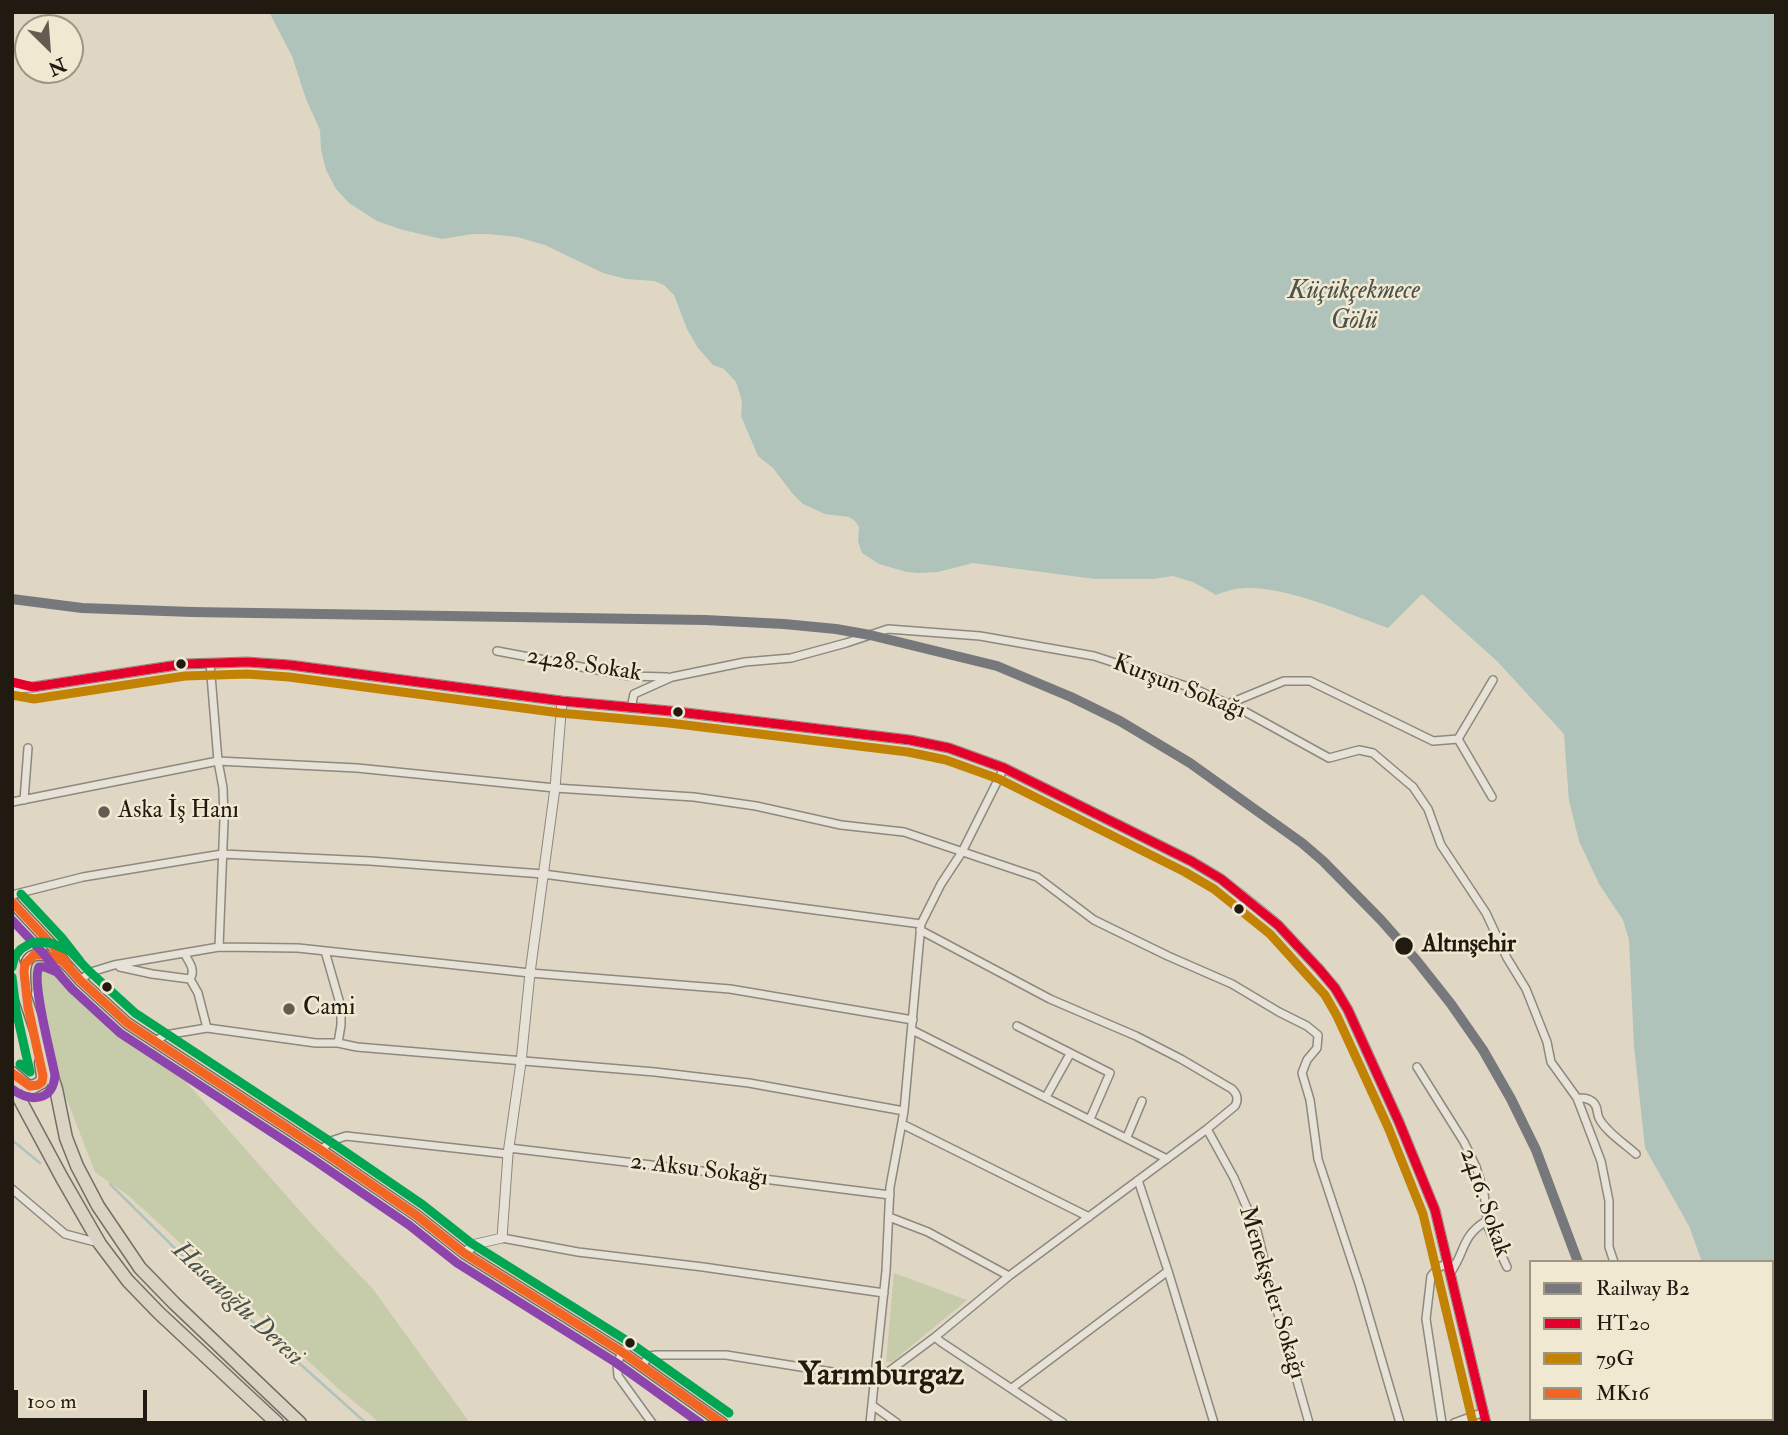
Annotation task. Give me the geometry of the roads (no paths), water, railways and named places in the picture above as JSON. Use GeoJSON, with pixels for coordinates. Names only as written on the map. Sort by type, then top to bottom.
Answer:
{"type":"FeatureCollection","features":[{"type":"Feature","properties":{"kind":"main road"},"geometry":{"type":"LineString","coordinates":[[12,902],[80,980],[127,1023],[321,1150],[464,1253],[622,1352],[722,1423]]}},
{"type":"Feature","properties":{"kind":"main road"},"geometry":{"type":"LineString","coordinates":[[12,1073],[27,1086],[33,1087],[42,1082],[41,1063],[28,1007],[25,964],[34,955],[41,954],[64,962]]}},
{"type":"Feature","properties":{"kind":"main road"},"geometry":{"type":"LineString","coordinates":[[14,964],[55,1089],[66,1138],[98,1206],[140,1268],[300,1423]]}},
{"type":"Feature","properties":{"kind":"main road"},"geometry":{"type":"LineString","coordinates":[[12,1085],[100,1244],[128,1281],[277,1423]]}},
{"type":"Feature","properties":{"kind":"street","name":"Kurşun Sokağı"},"geometry":{"type":"LineString","coordinates":[[631,708],[634,694],[672,677],[745,662],[791,658],[888,629],[980,636],[1094,656],[1195,689],[1329,758],[1359,750],[1373,753],[1413,787],[1428,809],[1441,845],[1486,912],[1507,958],[1526,989],[1548,1042],[1551,1062],[1577,1098],[1601,1161],[1609,1201],[1609,1247],[1613,1260]]}},
{"type":"Feature","properties":{"kind":"street","name":"2428. Sokak"},"geometry":{"type":"LineString","coordinates":[[497,651],[629,676],[672,677]]}},
{"type":"Feature","properties":{"kind":"street"},"geometry":{"type":"LineString","coordinates":[[12,688],[161,667],[247,662],[290,664],[562,701],[933,743],[1004,768],[1220,879],[1269,917],[1335,988],[1348,1010],[1399,1122],[1435,1210],[1486,1423]]}},
{"type":"Feature","properties":{"kind":"street"},"geometry":{"type":"LineString","coordinates":[[211,663],[224,820],[219,947]]}},
{"type":"Feature","properties":{"kind":"street"},"geometry":{"type":"LineString","coordinates":[[1458,739],[1493,680]]}},
{"type":"Feature","properties":{"kind":"street"},"geometry":{"type":"LineString","coordinates":[[1228,704],[1284,681],[1310,681],[1433,741],[1458,739]]}},
{"type":"Feature","properties":{"kind":"street"},"geometry":{"type":"LineString","coordinates":[[12,682],[33,687]]}},
{"type":"Feature","properties":{"kind":"street"},"geometry":{"type":"LineString","coordinates":[[502,1238],[508,1152],[555,788],[562,701]]}},
{"type":"Feature","properties":{"kind":"street"},"geometry":{"type":"LineString","coordinates":[[1458,739],[1492,797]]}},
{"type":"Feature","properties":{"kind":"street"},"geometry":{"type":"LineString","coordinates":[[24,800],[28,748]]}},
{"type":"Feature","properties":{"kind":"street"},"geometry":{"type":"LineString","coordinates":[[12,802],[218,761],[357,768],[555,788],[694,797],[757,806],[841,825],[904,832],[1037,877],[1094,920],[1232,984],[1307,1026],[1318,1035],[1317,1048],[1307,1059],[1302,1073],[1310,1100],[1318,1159],[1360,1286],[1400,1423]]}},
{"type":"Feature","properties":{"kind":"street"},"geometry":{"type":"LineString","coordinates":[[870,1423],[884,1293],[890,1195],[904,1111],[920,927],[962,852],[1004,768]]}},
{"type":"Feature","properties":{"kind":"street"},"geometry":{"type":"LineString","coordinates":[[12,895],[83,877],[222,854],[370,861],[543,874],[920,927],[1050,999],[1181,1059],[1232,1089],[1237,1097],[1235,1106],[1207,1129],[876,1379],[726,1354],[656,1355],[650,1356],[641,1366]]}},
{"type":"Feature","properties":{"kind":"street"},"geometry":{"type":"LineString","coordinates":[[80,980],[91,972],[114,965],[219,947],[298,948],[530,973],[730,989],[913,1020]]}},
{"type":"Feature","properties":{"kind":"street"},"geometry":{"type":"LineString","coordinates":[[325,951],[341,1007],[338,1043]]}},
{"type":"Feature","properties":{"kind":"street"},"geometry":{"type":"LineString","coordinates":[[184,953],[192,966],[193,975],[190,979]]}},
{"type":"Feature","properties":{"kind":"street"},"geometry":{"type":"LineString","coordinates":[[114,965],[190,979]]}},
{"type":"Feature","properties":{"kind":"street"},"geometry":{"type":"LineString","coordinates":[[190,979],[198,993],[207,1028]]}},
{"type":"Feature","properties":{"kind":"street"},"geometry":{"type":"LineString","coordinates":[[1017,1026],[1110,1073],[1090,1119]]}},
{"type":"Feature","properties":{"kind":"street"},"geometry":{"type":"LineString","coordinates":[[156,1041],[165,1035],[207,1028],[316,1044],[338,1043],[357,1047],[654,1072],[748,1083],[904,1111]]}},
{"type":"Feature","properties":{"kind":"street"},"geometry":{"type":"LineString","coordinates":[[912,1030],[1167,1158]]}},
{"type":"Feature","properties":{"kind":"street"},"geometry":{"type":"LineString","coordinates":[[1046,1097],[1070,1054]]}},
{"type":"Feature","properties":{"kind":"street","name":"2416. Sokak"},"geometry":{"type":"LineString","coordinates":[[1417,1067],[1464,1142],[1476,1167],[1484,1193],[1486,1221],[1507,1267]]}},
{"type":"Feature","properties":{"kind":"street","name":"Kurşun Sokağı"},"geometry":{"type":"LineString","coordinates":[[1577,1098],[1591,1101],[1597,1107],[1599,1118],[1610,1131],[1636,1154]]}},
{"type":"Feature","properties":{"kind":"street"},"geometry":{"type":"LineString","coordinates":[[1126,1137],[1142,1101]]}},
{"type":"Feature","properties":{"kind":"street"},"geometry":{"type":"LineString","coordinates":[[902,1124],[1089,1217]]}},
{"type":"Feature","properties":{"kind":"street","name":"Menekşeler Sokağı"},"geometry":{"type":"LineString","coordinates":[[1207,1129],[1234,1178],[1257,1231],[1310,1423]]}},
{"type":"Feature","properties":{"kind":"street","name":"2. Aksu Sokağı"},"geometry":{"type":"LineString","coordinates":[[321,1150],[331,1141],[346,1136],[701,1171],[890,1195]]}},
{"type":"Feature","properties":{"kind":"street"},"geometry":{"type":"LineString","coordinates":[[1138,1180],[1214,1423]]}},
{"type":"Feature","properties":{"kind":"street"},"geometry":{"type":"LineString","coordinates":[[12,1189],[65,1234],[100,1244]]}},
{"type":"Feature","properties":{"kind":"street"},"geometry":{"type":"LineString","coordinates":[[889,1217],[928,1232],[1009,1276]]}},
{"type":"Feature","properties":{"kind":"street"},"geometry":{"type":"LineString","coordinates":[[1451,1272],[1469,1234],[1486,1221]]}},
{"type":"Feature","properties":{"kind":"street"},"geometry":{"type":"LineString","coordinates":[[464,1253],[476,1244],[502,1238],[578,1252],[884,1293]]}},
{"type":"Feature","properties":{"kind":"street"},"geometry":{"type":"LineString","coordinates":[[1442,1423],[1426,1319],[1431,1276],[1449,1262]]}},
{"type":"Feature","properties":{"kind":"street"},"geometry":{"type":"LineString","coordinates":[[1012,1388],[1168,1271]]}},
{"type":"Feature","properties":{"kind":"street"},"geometry":{"type":"LineString","coordinates":[[935,1337],[1063,1423]]}},
{"type":"Feature","properties":{"kind":"street"},"geometry":{"type":"LineString","coordinates":[[622,1352],[617,1364],[620,1381],[652,1423]]}},
{"type":"Feature","properties":{"kind":"street"},"geometry":{"type":"LineString","coordinates":[[872,1405],[897,1423]]}},
{"type":"Feature","properties":{"kind":"street"},"geometry":{"type":"LineString","coordinates":[[1454,1423],[1484,1412]]}},
{"type":"Feature","properties":{"kind":"water","name":"Küçükçekmece Gölü"},"geometry":{"type":"Polygon","coordinates":[[[269,12],[1776,12],[1776,1377],[1774,1260],[1701,1260],[1689,1226],[1645,1148],[1634,1046],[1629,940],[1623,920],[1599,884],[1579,841],[1569,801],[1564,734],[1497,661],[1422,594],[1388,628],[1318,602],[1281,592],[1243,588],[1216,595],[1193,582],[1173,576],[1153,579],[1095,579],[973,563],[938,572],[918,573],[879,564],[862,553],[858,541],[859,527],[855,521],[849,517],[825,514],[803,504],[773,468],[758,456],[741,416],[742,401],[736,382],[724,369],[713,365],[698,348],[687,329],[674,295],[664,285],[603,273],[545,245],[517,237],[473,234],[442,239],[403,230],[377,221],[349,203],[336,189],[326,170],[320,130],[306,99],[292,56],[269,12]]]}},
{"type":"Feature","properties":{"kind":"waterway","name":"Hasanoğlu Deresi"},"geometry":{"type":"LineString","coordinates":[[12,1140],[40,1163]]}},
{"type":"Feature","properties":{"kind":"waterway","name":"Hasanoğlu Deresi"},"geometry":{"type":"LineString","coordinates":[[110,1184],[214,1287],[366,1423]]}},
{"type":"Feature","properties":{"kind":"rail line","name":"B2"},"geometry":{"type":"LineString","coordinates":[[12,599],[82,608],[192,612],[705,620],[784,624],[870,635],[997,666],[1071,697],[1120,721],[1190,763],[1302,843],[1381,920],[1451,1004],[1483,1050],[1536,1150],[1577,1260]]}},
{"type":"Feature","properties":{"kind":"place","name":"Aska İş Hanı"},"geometry":{"type":"Point","coordinates":[104,812]}},
{"type":"Feature","properties":{"kind":"place","name":"Altınşehir"},"geometry":{"type":"Point","coordinates":[1404,946]}},
{"type":"Feature","properties":{"kind":"place","name":"Cami"},"geometry":{"type":"Point","coordinates":[289,1009]}},
{"type":"Feature","properties":{"kind":"district","name":"Yarımburgaz"},"geometry":{"type":"Point","coordinates":[881,1377]}}]}
